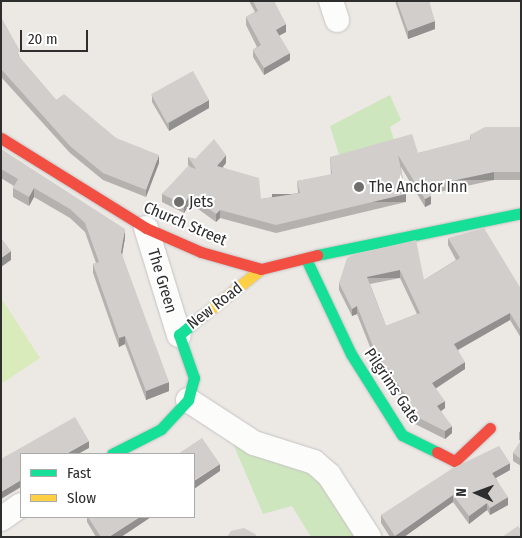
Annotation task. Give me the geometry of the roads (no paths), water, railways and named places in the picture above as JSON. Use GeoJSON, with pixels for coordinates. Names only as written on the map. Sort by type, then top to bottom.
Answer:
{"type":"FeatureCollection","features":[{"type":"Feature","properties":{"kind":"street","name":"Church Street"},"geometry":{"type":"LineString","coordinates":[[1,138],[146,228],[200,252],[261,270],[306,261],[393,236],[521,213]]}},
{"type":"Feature","properties":{"kind":"street","name":"The Green"},"geometry":{"type":"LineString","coordinates":[[146,228],[178,335]]}},
{"type":"Feature","properties":{"kind":"street","name":"Pilgrims Gate"},"geometry":{"type":"LineString","coordinates":[[306,261],[351,354],[402,435],[454,461],[490,428]]}},
{"type":"Feature","properties":{"kind":"street","name":"New Road"},"geometry":{"type":"LineString","coordinates":[[188,400],[194,378],[178,335],[261,270]]}},
{"type":"Feature","properties":{"kind":"street"},"geometry":{"type":"LineString","coordinates":[[114,453],[161,429],[188,400],[254,443],[314,462],[329,475],[369,537]]}},
{"type":"Feature","properties":{"kind":"street"},"geometry":{"type":"LineString","coordinates":[[1,519],[20,506]]}},
{"type":"Feature","properties":{"kind":"place","name":"The Anchor Inn"},"geometry":{"type":"Point","coordinates":[359,187]}},
{"type":"Feature","properties":{"kind":"place","name":"Jets"},"geometry":{"type":"Point","coordinates":[179,202]}}]}
